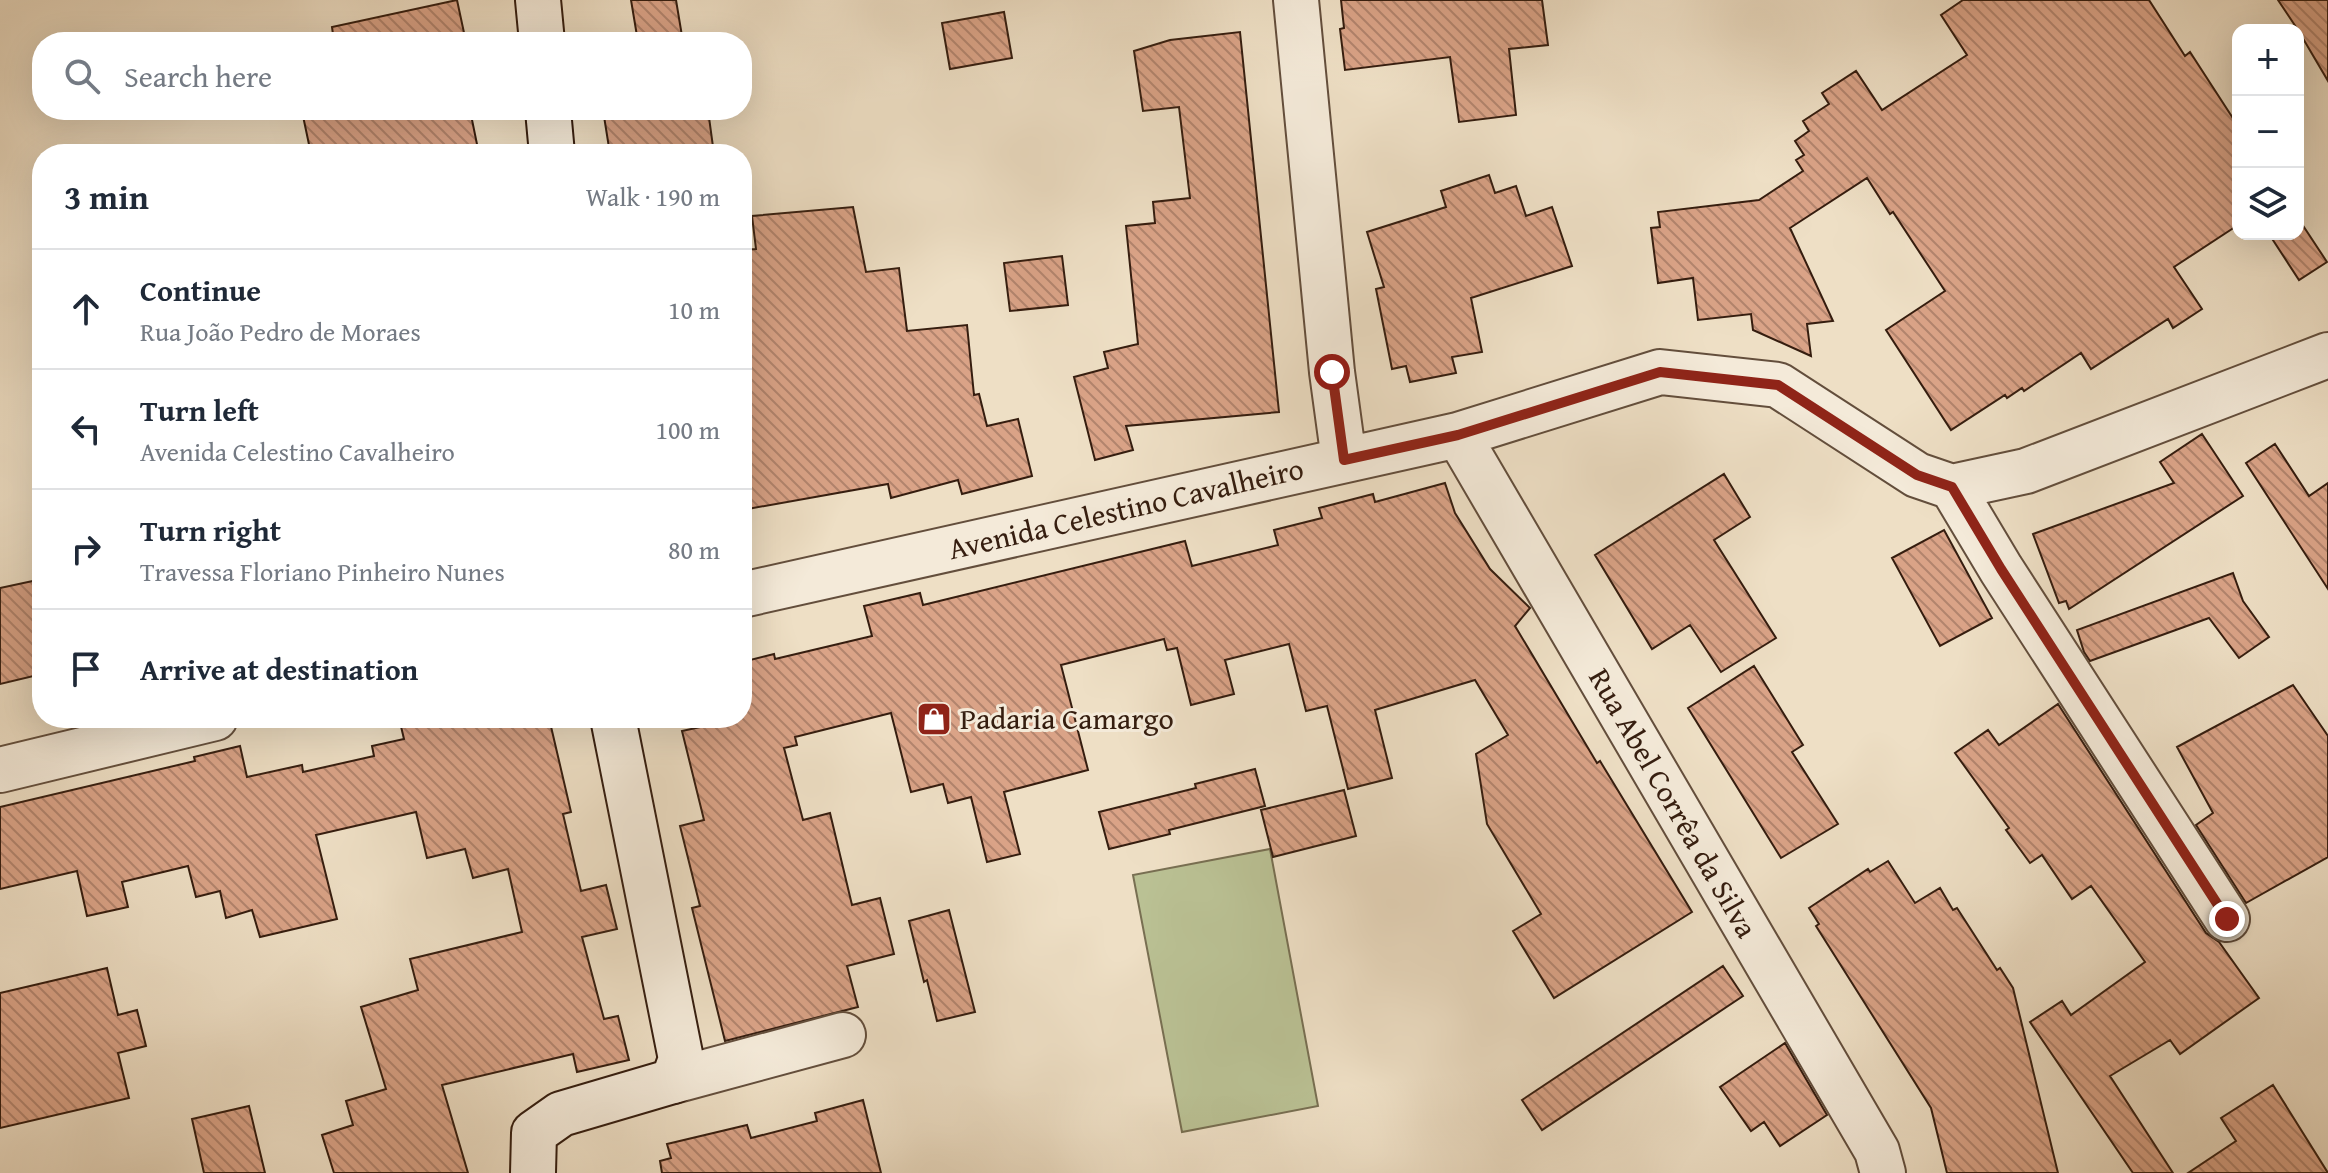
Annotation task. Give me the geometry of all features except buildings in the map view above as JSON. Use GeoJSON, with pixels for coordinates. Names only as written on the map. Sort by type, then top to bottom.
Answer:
{"type":"FeatureCollection","features":[{"type":"Feature","properties":{"kind":"street"},"geometry":{"type":"LineString","coordinates":[[538,0],[541,32]]}},
{"type":"Feature","properties":{"kind":"street"},"geometry":{"type":"LineString","coordinates":[[1296,0],[1332,372],[1344,460]]}},
{"type":"Feature","properties":{"kind":"street"},"geometry":{"type":"LineString","coordinates":[[549,120],[551,144]]}},
{"type":"Feature","properties":{"kind":"street"},"geometry":{"type":"LineString","coordinates":[[2227,919],[2001,569],[1952,487],[2026,471],[2328,355]]}},
{"type":"Feature","properties":{"kind":"street","name":"Avenida Celestino Cavalheiro"},"geometry":{"type":"LineString","coordinates":[[752,593],[1458,435],[1660,372],[1778,385],[1917,475],[1952,487]]}},
{"type":"Feature","properties":{"kind":"street","name":"Rua Abel Corrêa da Silva"},"geometry":{"type":"LineString","coordinates":[[1458,435],[1877,1151],[1883,1173]]}},
{"type":"Feature","properties":{"kind":"street"},"geometry":{"type":"LineString","coordinates":[[0,770],[174,728]]}},
{"type":"Feature","properties":{"kind":"street"},"geometry":{"type":"LineString","coordinates":[[615,728],[681,1059],[673,1081]]}},
{"type":"Feature","properties":{"kind":"street"},"geometry":{"type":"LineString","coordinates":[[533,1173],[534,1133],[561,1114],[843,1035]]}},
{"type":"Feature","properties":{"kind":"green space"},"geometry":{"type":"Polygon","coordinates":[[[1270,849],[1318,1106],[1182,1132],[1133,875],[1270,849]]]}},
{"type":"Feature","properties":{"kind":"place","name":"Padaria Camargo"},"geometry":{"type":"Point","coordinates":[934,719]}},
{"type":"Feature","properties":{"kind":"route"},"geometry":{"type":"LineString","coordinates":[[1332,372],[1344,460],[1458,435],[1660,372],[1778,385],[1917,475],[1952,487],[2001,569],[2227,919]]}}]}
